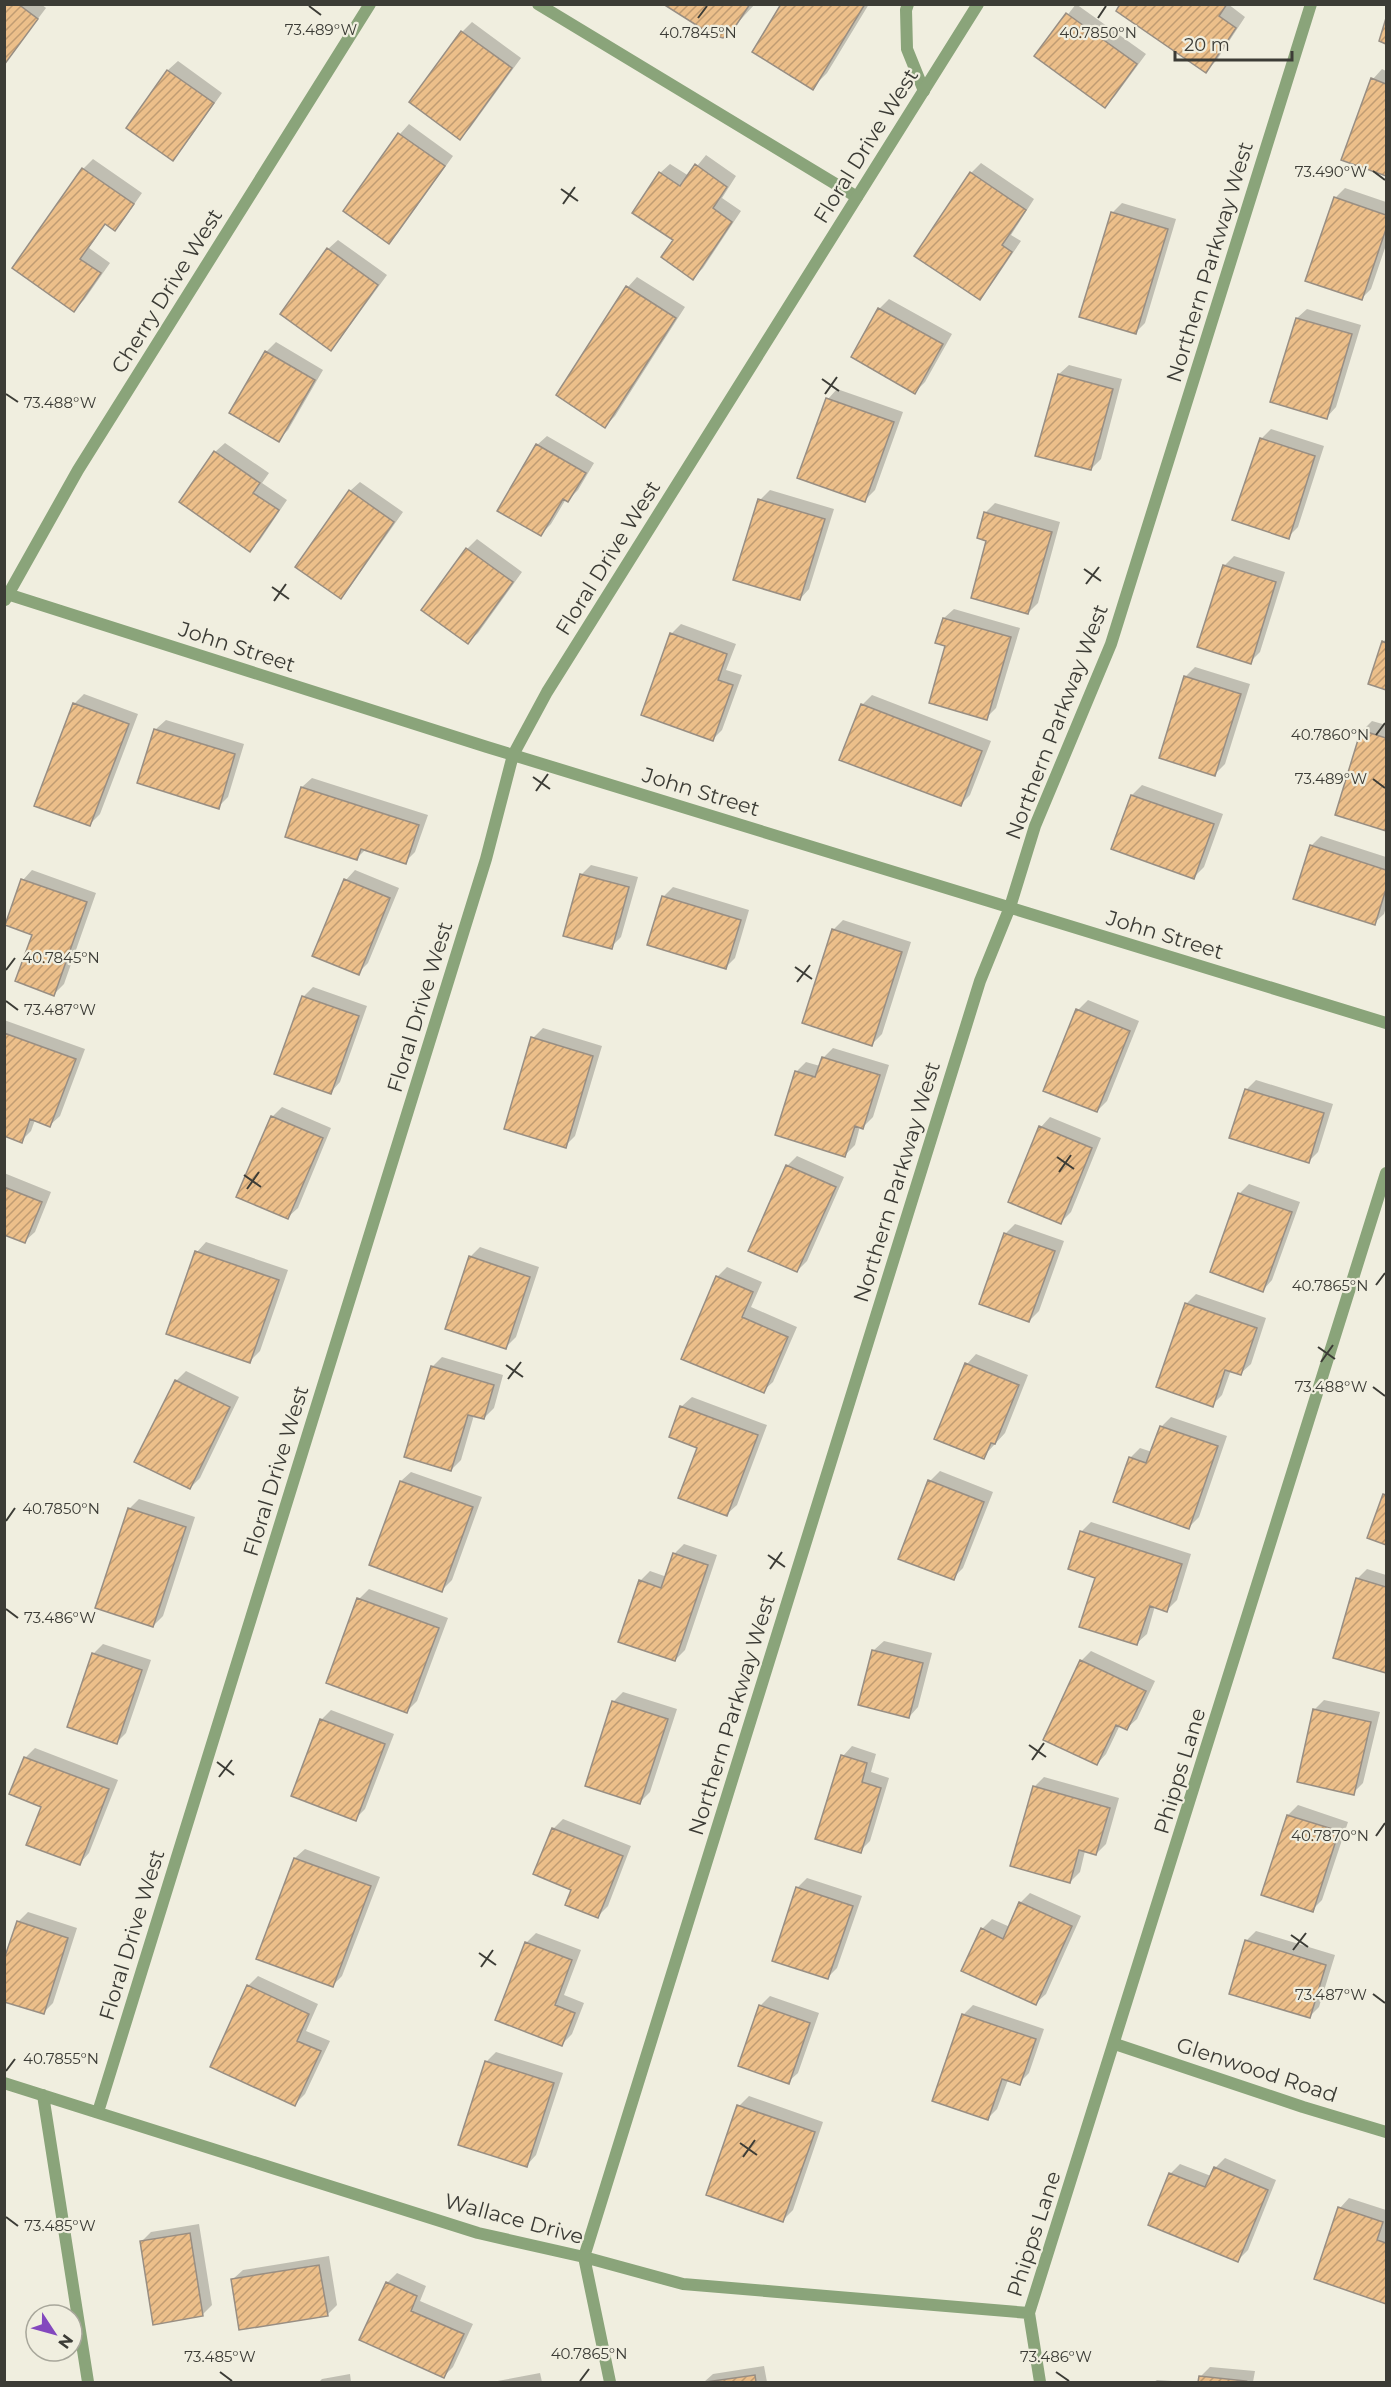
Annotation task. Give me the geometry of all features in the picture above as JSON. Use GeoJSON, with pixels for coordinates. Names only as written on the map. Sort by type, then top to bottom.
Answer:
{"type":"FeatureCollection","features":[{"type":"Feature","properties":{"kind":"street","name":"Cherry Drive West"},"geometry":{"type":"LineString","coordinates":[[5,596],[78,470],[370,4]]}},
{"type":"Feature","properties":{"kind":"street"},"geometry":{"type":"LineString","coordinates":[[538,4],[857,197]]}},
{"type":"Feature","properties":{"kind":"street"},"geometry":{"type":"LineString","coordinates":[[908,4],[906,10],[907,49],[924,91]]}},
{"type":"Feature","properties":{"kind":"street","name":"Floral Drive West"},"geometry":{"type":"LineString","coordinates":[[98,2112],[483,870],[513,755],[547,692],[978,4]]}},
{"type":"Feature","properties":{"kind":"street","name":"Northern Parkway West"},"geometry":{"type":"LineString","coordinates":[[610,2382],[584,2257],[973,1004],[1010,907],[1035,826],[1111,644],[1311,4]]}},
{"type":"Feature","properties":{"kind":"street","name":"John Street"},"geometry":{"type":"LineString","coordinates":[[5,596],[513,755],[1386,1023]]}},
{"type":"Feature","properties":{"kind":"street","name":"Phipps Lane"},"geometry":{"type":"LineString","coordinates":[[1040,2382],[1029,2313],[1386,1173]]}},
{"type":"Feature","properties":{"kind":"street","name":"Glenwood Road"},"geometry":{"type":"LineString","coordinates":[[1115,2044],[1303,2108],[1386,2132]]}},
{"type":"Feature","properties":{"kind":"street","name":"Wallace Drive"},"geometry":{"type":"LineString","coordinates":[[4,2083],[478,2233],[584,2257],[683,2284],[1029,2313]]}},
{"type":"Feature","properties":{"kind":"street"},"geometry":{"type":"LineString","coordinates":[[43,2095],[88,2382]]}},
{"type":"Feature","properties":{"kind":"building"},"geometry":{"type":"Polygon","coordinates":[[[4,4],[18,4],[38,19],[4,65],[4,4]]]}},
{"type":"Feature","properties":{"kind":"building"},"geometry":{"type":"Polygon","coordinates":[[[663,4],[750,4],[733,30],[723,38],[712,35],[663,4]]]}},
{"type":"Feature","properties":{"kind":"building"},"geometry":{"type":"Polygon","coordinates":[[[781,4],[865,4],[813,90],[752,52],[781,4]]]}},
{"type":"Feature","properties":{"kind":"building"},"geometry":{"type":"Polygon","coordinates":[[[1120,4],[1227,4],[1219,16],[1236,28],[1206,73],[1116,11],[1120,4]]]}},
{"type":"Feature","properties":{"kind":"building"},"geometry":{"type":"Polygon","coordinates":[[[1066,13],[1137,64],[1105,108],[1034,56],[1066,13]]]}},
{"type":"Feature","properties":{"kind":"building"},"geometry":{"type":"Polygon","coordinates":[[[1386,18],[1386,44],[1379,41],[1386,18]]]}},
{"type":"Feature","properties":{"kind":"building"},"geometry":{"type":"Polygon","coordinates":[[[461,31],[512,68],[460,140],[409,102],[461,31]]]}},
{"type":"Feature","properties":{"kind":"building"},"geometry":{"type":"Polygon","coordinates":[[[167,70],[214,103],[173,161],[126,128],[167,70]]]}},
{"type":"Feature","properties":{"kind":"building"},"geometry":{"type":"Polygon","coordinates":[[[1371,78],[1386,84],[1386,176],[1341,160],[1371,78]]]}},
{"type":"Feature","properties":{"kind":"building"},"geometry":{"type":"Polygon","coordinates":[[[398,133],[445,166],[389,244],[343,211],[398,133]]]}},
{"type":"Feature","properties":{"kind":"building"},"geometry":{"type":"Polygon","coordinates":[[[695,164],[727,187],[713,208],[732,222],[693,280],[661,257],[673,240],[632,213],[659,172],[680,186],[695,164]]]}},
{"type":"Feature","properties":{"kind":"building"},"geometry":{"type":"Polygon","coordinates":[[[82,168],[134,204],[115,231],[105,224],[80,259],[101,273],[74,312],[12,268],[82,168]]]}},
{"type":"Feature","properties":{"kind":"building"},"geometry":{"type":"Polygon","coordinates":[[[970,172],[1026,210],[1002,245],[1012,252],[980,300],[914,256],[970,172]]]}},
{"type":"Feature","properties":{"kind":"building"},"geometry":{"type":"Polygon","coordinates":[[[1334,197],[1386,215],[1386,229],[1362,300],[1305,281],[1334,197]]]}},
{"type":"Feature","properties":{"kind":"building"},"geometry":{"type":"Polygon","coordinates":[[[1111,212],[1168,229],[1136,334],[1079,317],[1111,212]]]}},
{"type":"Feature","properties":{"kind":"building"},"geometry":{"type":"Polygon","coordinates":[[[327,248],[378,285],[331,351],[280,314],[327,248]]]}},
{"type":"Feature","properties":{"kind":"building"},"geometry":{"type":"Polygon","coordinates":[[[626,286],[676,318],[605,428],[556,395],[626,286]]]}},
{"type":"Feature","properties":{"kind":"building"},"geometry":{"type":"Polygon","coordinates":[[[878,308],[943,344],[915,394],[851,357],[878,308]]]}},
{"type":"Feature","properties":{"kind":"building"},"geometry":{"type":"Polygon","coordinates":[[[1296,318],[1352,334],[1327,419],[1270,402],[1296,318]]]}},
{"type":"Feature","properties":{"kind":"building"},"geometry":{"type":"Polygon","coordinates":[[[265,351],[315,380],[279,442],[229,413],[265,351]]]}},
{"type":"Feature","properties":{"kind":"building"},"geometry":{"type":"Polygon","coordinates":[[[1058,374],[1113,389],[1091,470],[1035,456],[1058,374]]]}},
{"type":"Feature","properties":{"kind":"building"},"geometry":{"type":"Polygon","coordinates":[[[826,398],[894,422],[865,502],[797,478],[826,398]]]}},
{"type":"Feature","properties":{"kind":"building"},"geometry":{"type":"Polygon","coordinates":[[[1260,438],[1315,456],[1289,539],[1232,520],[1260,438]]]}},
{"type":"Feature","properties":{"kind":"building"},"geometry":{"type":"Polygon","coordinates":[[[536,444],[586,473],[568,502],[563,499],[541,536],[497,511],[536,444]]]}},
{"type":"Feature","properties":{"kind":"building"},"geometry":{"type":"Polygon","coordinates":[[[214,451],[260,483],[253,493],[279,510],[250,552],[179,502],[214,451]]]}},
{"type":"Feature","properties":{"kind":"building"},"geometry":{"type":"Polygon","coordinates":[[[349,490],[394,522],[341,599],[295,567],[349,490]]]}},
{"type":"Feature","properties":{"kind":"building"},"geometry":{"type":"Polygon","coordinates":[[[758,499],[825,519],[800,600],[733,580],[758,499]]]}},
{"type":"Feature","properties":{"kind":"building"},"geometry":{"type":"Polygon","coordinates":[[[984,512],[1052,532],[1028,614],[971,598],[986,541],[977,538],[984,512]]]}},
{"type":"Feature","properties":{"kind":"building"},"geometry":{"type":"Polygon","coordinates":[[[466,548],[513,582],[468,644],[421,610],[466,548]]]}},
{"type":"Feature","properties":{"kind":"building"},"geometry":{"type":"Polygon","coordinates":[[[1223,565],[1276,582],[1251,664],[1197,647],[1223,565]]]}},
{"type":"Feature","properties":{"kind":"building"},"geometry":{"type":"Polygon","coordinates":[[[943,618],[1011,637],[987,720],[929,703],[945,646],[935,643],[943,618]]]}},
{"type":"Feature","properties":{"kind":"building"},"geometry":{"type":"Polygon","coordinates":[[[670,633],[727,654],[718,680],[733,685],[713,741],[641,715],[670,633]]]}},
{"type":"Feature","properties":{"kind":"building"},"geometry":{"type":"Polygon","coordinates":[[[1382,641],[1386,643],[1386,690],[1368,684],[1382,641]]]}},
{"type":"Feature","properties":{"kind":"building"},"geometry":{"type":"Polygon","coordinates":[[[1184,676],[1241,694],[1215,776],[1159,758],[1184,676]]]}},
{"type":"Feature","properties":{"kind":"building"},"geometry":{"type":"Polygon","coordinates":[[[73,703],[129,724],[90,826],[34,806],[73,703]]]}},
{"type":"Feature","properties":{"kind":"building"},"geometry":{"type":"Polygon","coordinates":[[[861,704],[982,751],[961,806],[839,760],[861,704]]]}},
{"type":"Feature","properties":{"kind":"building"},"geometry":{"type":"Polygon","coordinates":[[[154,729],[235,754],[219,809],[137,783],[154,729]]]}},
{"type":"Feature","properties":{"kind":"building"},"geometry":{"type":"Polygon","coordinates":[[[1361,730],[1386,738],[1386,831],[1335,815],[1361,730]]]}},
{"type":"Feature","properties":{"kind":"building"},"geometry":{"type":"Polygon","coordinates":[[[301,787],[419,825],[406,864],[361,849],[357,860],[285,837],[301,787]]]}},
{"type":"Feature","properties":{"kind":"building"},"geometry":{"type":"Polygon","coordinates":[[[1131,795],[1214,824],[1194,879],[1111,849],[1131,795]]]}},
{"type":"Feature","properties":{"kind":"building"},"geometry":{"type":"Polygon","coordinates":[[[1310,845],[1386,870],[1386,889],[1375,925],[1293,899],[1310,845]]]}},
{"type":"Feature","properties":{"kind":"building"},"geometry":{"type":"Polygon","coordinates":[[[580,874],[629,887],[612,949],[563,936],[580,874]]]}},
{"type":"Feature","properties":{"kind":"building"},"geometry":{"type":"Polygon","coordinates":[[[21,879],[87,902],[54,996],[15,981],[32,935],[5,925],[21,879]]]}},
{"type":"Feature","properties":{"kind":"building"},"geometry":{"type":"Polygon","coordinates":[[[344,879],[390,898],[359,975],[312,956],[344,879]]]}},
{"type":"Feature","properties":{"kind":"building"},"geometry":{"type":"Polygon","coordinates":[[[662,896],[741,920],[726,969],[647,945],[662,896]]]}},
{"type":"Feature","properties":{"kind":"building"},"geometry":{"type":"Polygon","coordinates":[[[832,929],[902,952],[872,1046],[802,1023],[832,929]]]}},
{"type":"Feature","properties":{"kind":"building"},"geometry":{"type":"Polygon","coordinates":[[[302,996],[359,1016],[331,1094],[274,1074],[302,996]]]}},
{"type":"Feature","properties":{"kind":"building"},"geometry":{"type":"Polygon","coordinates":[[[1076,1009],[1130,1031],[1097,1112],[1043,1091],[1076,1009]]]}},
{"type":"Feature","properties":{"kind":"building"},"geometry":{"type":"Polygon","coordinates":[[[4,1033],[76,1059],[50,1127],[30,1119],[22,1143],[4,1136],[4,1033]]]}},
{"type":"Feature","properties":{"kind":"building"},"geometry":{"type":"Polygon","coordinates":[[[531,1037],[593,1056],[566,1148],[504,1129],[531,1037]]]}},
{"type":"Feature","properties":{"kind":"building"},"geometry":{"type":"Polygon","coordinates":[[[822,1057],[880,1075],[863,1129],[855,1126],[845,1157],[775,1135],[795,1071],[815,1077],[822,1057]]]}},
{"type":"Feature","properties":{"kind":"building"},"geometry":{"type":"Polygon","coordinates":[[[1245,1089],[1324,1113],[1309,1163],[1229,1138],[1245,1089]]]}},
{"type":"Feature","properties":{"kind":"building"},"geometry":{"type":"Polygon","coordinates":[[[271,1116],[323,1138],[288,1219],[236,1197],[271,1116]]]}},
{"type":"Feature","properties":{"kind":"building"},"geometry":{"type":"Polygon","coordinates":[[[1039,1126],[1092,1148],[1061,1224],[1008,1202],[1039,1126]]]}},
{"type":"Feature","properties":{"kind":"building"},"geometry":{"type":"Polygon","coordinates":[[[786,1165],[836,1187],[797,1272],[748,1251],[786,1165]]]}},
{"type":"Feature","properties":{"kind":"building"},"geometry":{"type":"Polygon","coordinates":[[[4,1187],[42,1202],[25,1243],[4,1235],[4,1187]]]}},
{"type":"Feature","properties":{"kind":"building"},"geometry":{"type":"Polygon","coordinates":[[[1238,1193],[1292,1212],[1263,1292],[1210,1272],[1238,1193]]]}},
{"type":"Feature","properties":{"kind":"building"},"geometry":{"type":"Polygon","coordinates":[[[1004,1233],[1055,1251],[1029,1322],[979,1304],[1004,1233]]]}},
{"type":"Feature","properties":{"kind":"building"},"geometry":{"type":"Polygon","coordinates":[[[195,1251],[279,1280],[250,1363],[166,1334],[195,1251]]]}},
{"type":"Feature","properties":{"kind":"building"},"geometry":{"type":"Polygon","coordinates":[[[469,1256],[530,1277],[506,1349],[445,1329],[469,1256]]]}},
{"type":"Feature","properties":{"kind":"building"},"geometry":{"type":"Polygon","coordinates":[[[716,1276],[753,1292],[742,1317],[788,1337],[764,1393],[681,1359],[716,1276]]]}},
{"type":"Feature","properties":{"kind":"building"},"geometry":{"type":"Polygon","coordinates":[[[1185,1303],[1257,1328],[1241,1375],[1225,1370],[1213,1407],[1156,1387],[1185,1303]]]}},
{"type":"Feature","properties":{"kind":"building"},"geometry":{"type":"Polygon","coordinates":[[[965,1363],[1019,1385],[995,1444],[991,1443],[984,1459],[934,1439],[965,1363]]]}},
{"type":"Feature","properties":{"kind":"building"},"geometry":{"type":"Polygon","coordinates":[[[431,1366],[494,1385],[484,1419],[468,1415],[451,1471],[404,1457],[431,1366]]]}},
{"type":"Feature","properties":{"kind":"building"},"geometry":{"type":"Polygon","coordinates":[[[175,1380],[230,1407],[190,1489],[134,1462],[175,1380]]]}},
{"type":"Feature","properties":{"kind":"building"},"geometry":{"type":"Polygon","coordinates":[[[680,1406],[758,1435],[727,1516],[678,1498],[697,1448],[669,1437],[680,1406]]]}},
{"type":"Feature","properties":{"kind":"building"},"geometry":{"type":"Polygon","coordinates":[[[1160,1426],[1218,1446],[1189,1529],[1113,1502],[1129,1457],[1146,1463],[1160,1426]]]}},
{"type":"Feature","properties":{"kind":"building"},"geometry":{"type":"Polygon","coordinates":[[[928,1480],[984,1502],[954,1580],[898,1559],[928,1480]]]}},
{"type":"Feature","properties":{"kind":"building"},"geometry":{"type":"Polygon","coordinates":[[[400,1481],[473,1507],[442,1592],[369,1565],[400,1481]]]}},
{"type":"Feature","properties":{"kind":"building"},"geometry":{"type":"Polygon","coordinates":[[[1383,1494],[1386,1495],[1386,1545],[1367,1538],[1383,1494]]]}},
{"type":"Feature","properties":{"kind":"building"},"geometry":{"type":"Polygon","coordinates":[[[128,1508],[186,1527],[153,1627],[95,1608],[128,1508]]]}},
{"type":"Feature","properties":{"kind":"building"},"geometry":{"type":"Polygon","coordinates":[[[1080,1531],[1182,1564],[1167,1612],[1150,1606],[1137,1645],[1079,1627],[1095,1578],[1068,1569],[1080,1531]]]}},
{"type":"Feature","properties":{"kind":"building"},"geometry":{"type":"Polygon","coordinates":[[[673,1553],[708,1565],[675,1661],[618,1642],[639,1580],[661,1588],[673,1553]]]}},
{"type":"Feature","properties":{"kind":"building"},"geometry":{"type":"Polygon","coordinates":[[[1356,1578],[1386,1587],[1386,1673],[1333,1658],[1356,1578]]]}},
{"type":"Feature","properties":{"kind":"building"},"geometry":{"type":"Polygon","coordinates":[[[357,1598],[439,1628],[407,1713],[326,1683],[357,1598]]]}},
{"type":"Feature","properties":{"kind":"building"},"geometry":{"type":"Polygon","coordinates":[[[872,1650],[923,1663],[909,1718],[858,1705],[872,1650]]]}},
{"type":"Feature","properties":{"kind":"building"},"geometry":{"type":"Polygon","coordinates":[[[92,1653],[142,1670],[117,1744],[67,1727],[92,1653]]]}},
{"type":"Feature","properties":{"kind":"building"},"geometry":{"type":"Polygon","coordinates":[[[1080,1660],[1146,1691],[1127,1730],[1116,1725],[1097,1765],[1043,1740],[1080,1660]]]}},
{"type":"Feature","properties":{"kind":"building"},"geometry":{"type":"Polygon","coordinates":[[[612,1701],[668,1719],[640,1804],[585,1786],[612,1701]]]}},
{"type":"Feature","properties":{"kind":"building"},"geometry":{"type":"Polygon","coordinates":[[[1313,1709],[1371,1722],[1354,1795],[1297,1782],[1313,1709]]]}},
{"type":"Feature","properties":{"kind":"building"},"geometry":{"type":"Polygon","coordinates":[[[320,1719],[385,1744],[356,1821],[291,1796],[320,1719]]]}},
{"type":"Feature","properties":{"kind":"building"},"geometry":{"type":"Polygon","coordinates":[[[841,1755],[867,1763],[862,1782],[881,1788],[861,1853],[815,1839],[841,1755]]]}},
{"type":"Feature","properties":{"kind":"building"},"geometry":{"type":"Polygon","coordinates":[[[24,1757],[109,1789],[80,1865],[26,1845],[41,1807],[9,1794],[24,1757]]]}},
{"type":"Feature","properties":{"kind":"building"},"geometry":{"type":"Polygon","coordinates":[[[1033,1786],[1110,1808],[1096,1855],[1079,1850],[1070,1883],[1010,1866],[1033,1786]]]}},
{"type":"Feature","properties":{"kind":"building"},"geometry":{"type":"Polygon","coordinates":[[[1287,1815],[1339,1831],[1313,1912],[1261,1895],[1287,1815]]]}},
{"type":"Feature","properties":{"kind":"building"},"geometry":{"type":"Polygon","coordinates":[[[552,1828],[623,1856],[598,1918],[565,1905],[571,1890],[533,1874],[552,1828]]]}},
{"type":"Feature","properties":{"kind":"building"},"geometry":{"type":"Polygon","coordinates":[[[294,1858],[371,1886],[333,1987],[256,1959],[294,1858]]]}},
{"type":"Feature","properties":{"kind":"building"},"geometry":{"type":"Polygon","coordinates":[[[796,1887],[853,1906],[828,1979],[772,1961],[796,1887]]]}},
{"type":"Feature","properties":{"kind":"building"},"geometry":{"type":"Polygon","coordinates":[[[1019,1902],[1072,1926],[1036,2005],[961,1971],[981,1928],[1003,1939],[1019,1902]]]}},
{"type":"Feature","properties":{"kind":"building"},"geometry":{"type":"Polygon","coordinates":[[[17,1921],[68,1938],[44,2014],[4,2002],[4,1959],[17,1921]]]}},
{"type":"Feature","properties":{"kind":"building"},"geometry":{"type":"Polygon","coordinates":[[[1245,1940],[1326,1965],[1310,2018],[1229,1994],[1245,1940]]]}},
{"type":"Feature","properties":{"kind":"building"},"geometry":{"type":"Polygon","coordinates":[[[525,1942],[572,1960],[555,2005],[575,2013],[562,2046],[495,2020],[525,1942]]]}},
{"type":"Feature","properties":{"kind":"building"},"geometry":{"type":"Polygon","coordinates":[[[247,1985],[309,2014],[297,2041],[321,2051],[295,2106],[210,2067],[247,1985]]]}},
{"type":"Feature","properties":{"kind":"building"},"geometry":{"type":"Polygon","coordinates":[[[759,2005],[810,2023],[789,2084],[738,2066],[759,2005]]]}},
{"type":"Feature","properties":{"kind":"building"},"geometry":{"type":"Polygon","coordinates":[[[962,2014],[1036,2039],[1020,2085],[1002,2079],[988,2120],[932,2101],[962,2014]]]}},
{"type":"Feature","properties":{"kind":"building"},"geometry":{"type":"Polygon","coordinates":[[[485,2061],[554,2083],[527,2167],[458,2145],[485,2061]]]}},
{"type":"Feature","properties":{"kind":"building"},"geometry":{"type":"Polygon","coordinates":[[[737,2105],[815,2132],[783,2222],[706,2195],[737,2105]]]}},
{"type":"Feature","properties":{"kind":"building"},"geometry":{"type":"Polygon","coordinates":[[[1214,2167],[1268,2190],[1238,2262],[1148,2225],[1169,2173],[1205,2187],[1214,2167]]]}},
{"type":"Feature","properties":{"kind":"building"},"geometry":{"type":"Polygon","coordinates":[[[1338,2207],[1383,2222],[1377,2240],[1386,2243],[1386,2304],[1314,2279],[1338,2207]]]}},
{"type":"Feature","properties":{"kind":"building"},"geometry":{"type":"Polygon","coordinates":[[[190,2233],[203,2316],[153,2325],[140,2241],[190,2233]]]}},
{"type":"Feature","properties":{"kind":"building"},"geometry":{"type":"Polygon","coordinates":[[[319,2265],[328,2316],[239,2330],[231,2279],[319,2265]]]}},
{"type":"Feature","properties":{"kind":"building"},"geometry":{"type":"Polygon","coordinates":[[[386,2282],[417,2296],[411,2311],[464,2334],[444,2378],[359,2340],[386,2282]]]}},
{"type":"Feature","properties":{"kind":"building"},"geometry":{"type":"Polygon","coordinates":[[[755,2375],[756,2382],[706,2382],[755,2375]]]}},
{"type":"Feature","properties":{"kind":"building"},"geometry":{"type":"Polygon","coordinates":[[[1199,2376],[1246,2381],[1198,2382],[1199,2376]]]}}]}
